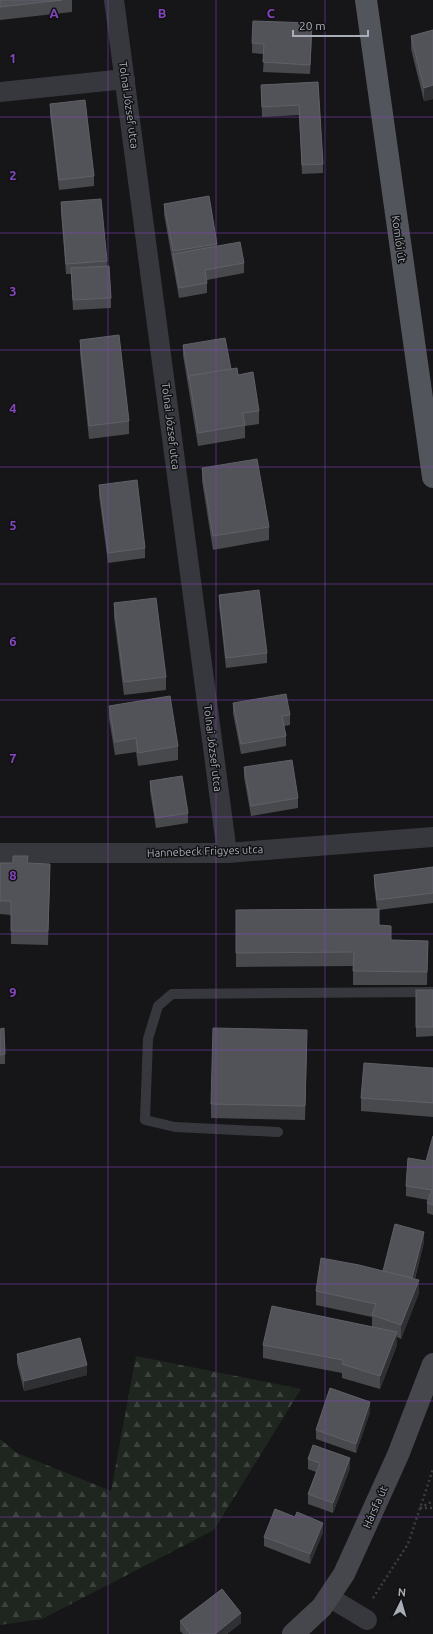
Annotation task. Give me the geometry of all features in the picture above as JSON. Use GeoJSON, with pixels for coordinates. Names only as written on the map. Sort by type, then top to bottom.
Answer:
{"type":"FeatureCollection","features":[{"type":"Feature","properties":{"kind":"main road","name":"Komlói út"},"geometry":{"type":"LineString","coordinates":[[366,0],[433,478]]}},
{"type":"Feature","properties":{"kind":"street","name":"Tolnai József utca"},"geometry":{"type":"LineString","coordinates":[[114,0],[227,853]]}},
{"type":"Feature","properties":{"kind":"street"},"geometry":{"type":"LineString","coordinates":[[0,92],[125,79]]}},
{"type":"Feature","properties":{"kind":"street","name":"Hannebeck Frigyes utca"},"geometry":{"type":"LineString","coordinates":[[0,853],[227,853],[433,837]]}},
{"type":"Feature","properties":{"kind":"street","name":"Hársfa út"},"geometry":{"type":"LineString","coordinates":[[293,1634],[322,1607],[344,1574],[398,1455],[433,1364]]}},
{"type":"Feature","properties":{"kind":"street"},"geometry":{"type":"LineString","coordinates":[[329,1597],[364,1618]]}},
{"type":"Feature","properties":{"kind":"lane"},"geometry":{"type":"LineString","coordinates":[[278,1132],[175,1127],[144,1120],[148,1039],[158,1006],[172,994],[433,992]]}},
{"type":"Feature","properties":{"kind":"path"},"geometry":{"type":"LineString","coordinates":[[364,1618],[408,1544],[433,1469]]}},
{"type":"Feature","properties":{"kind":"path"},"geometry":{"type":"LineString","coordinates":[[420,1508],[433,1501]]}},
{"type":"Feature","properties":{"kind":"path"},"geometry":{"type":"LineString","coordinates":[[420,1508],[433,1508]]}},
{"type":"Feature","properties":{"kind":"green space"},"geometry":{"type":"Polygon","coordinates":[[[136,1356],[301,1389],[214,1530],[42,1619],[0,1625],[0,1439],[17,1453],[111,1491],[136,1356]]]}},
{"type":"Feature","properties":{"kind":"building"},"geometry":{"type":"Polygon","coordinates":[[[0,0],[62,0],[0,7],[0,0]]]}},
{"type":"Feature","properties":{"kind":"building"},"geometry":{"type":"Polygon","coordinates":[[[253,21],[312,23],[310,65],[263,62],[264,44],[252,43],[253,21]]]}},
{"type":"Feature","properties":{"kind":"building"},"geometry":{"type":"Polygon","coordinates":[[[433,30],[433,85],[424,88],[411,36],[433,30]]]}},
{"type":"Feature","properties":{"kind":"building"},"geometry":{"type":"Polygon","coordinates":[[[318,82],[323,164],[302,165],[299,105],[262,107],[261,85],[318,82]]]}},
{"type":"Feature","properties":{"kind":"building"},"geometry":{"type":"Polygon","coordinates":[[[85,100],[94,176],[59,180],[50,104],[85,100]]]}},
{"type":"Feature","properties":{"kind":"building"},"geometry":{"type":"Polygon","coordinates":[[[209,196],[217,244],[173,251],[164,204],[209,196]]]}},
{"type":"Feature","properties":{"kind":"building"},"geometry":{"type":"Polygon","coordinates":[[[101,199],[107,261],[66,264],[61,202],[101,199]]]}},
{"type":"Feature","properties":{"kind":"building"},"geometry":{"type":"Polygon","coordinates":[[[240,242],[244,263],[205,270],[207,283],[179,288],[173,254],[240,242]]]}},
{"type":"Feature","properties":{"kind":"building"},"geometry":{"type":"Polygon","coordinates":[[[109,266],[111,298],[73,300],[71,268],[109,266]]]}},
{"type":"Feature","properties":{"kind":"building"},"geometry":{"type":"Polygon","coordinates":[[[119,335],[129,421],[89,426],[80,340],[119,335]]]}},
{"type":"Feature","properties":{"kind":"building"},"geometry":{"type":"Polygon","coordinates":[[[225,338],[231,369],[189,376],[189,379],[183,345],[225,338]]]}},
{"type":"Feature","properties":{"kind":"building"},"geometry":{"type":"Polygon","coordinates":[[[237,368],[238,375],[253,372],[259,411],[243,413],[245,425],[198,433],[189,376],[237,368]]]}},
{"type":"Feature","properties":{"kind":"building"},"geometry":{"type":"Polygon","coordinates":[[[257,459],[269,527],[213,536],[202,468],[257,459]]]}},
{"type":"Feature","properties":{"kind":"building"},"geometry":{"type":"Polygon","coordinates":[[[137,480],[145,548],[108,553],[99,485],[137,480]]]}},
{"type":"Feature","properties":{"kind":"building"},"geometry":{"type":"Polygon","coordinates":[[[259,590],[267,653],[226,658],[219,595],[259,590]]]}},
{"type":"Feature","properties":{"kind":"building"},"geometry":{"type":"Polygon","coordinates":[[[156,598],[166,677],[124,682],[114,603],[156,598]]]}},
{"type":"Feature","properties":{"kind":"building"},"geometry":{"type":"Polygon","coordinates":[[[286,694],[290,715],[282,716],[286,736],[241,744],[233,703],[286,694]]]}},
{"type":"Feature","properties":{"kind":"building"},"geometry":{"type":"Polygon","coordinates":[[[170,696],[178,746],[138,753],[136,738],[115,742],[109,706],[170,696]]]}},
{"type":"Feature","properties":{"kind":"building"},"geometry":{"type":"Polygon","coordinates":[[[292,760],[298,798],[251,806],[244,767],[292,760]]]}},
{"type":"Feature","properties":{"kind":"building"},"geometry":{"type":"Polygon","coordinates":[[[182,776],[188,813],[156,818],[150,781],[182,776]]]}},
{"type":"Feature","properties":{"kind":"building"},"geometry":{"type":"Polygon","coordinates":[[[13,856],[28,856],[27,863],[50,864],[48,931],[11,931],[11,901],[0,901],[0,863],[13,863],[13,856]]]}},
{"type":"Feature","properties":{"kind":"building"},"geometry":{"type":"Polygon","coordinates":[[[433,867],[433,893],[377,900],[374,875],[433,867]]]}},
{"type":"Feature","properties":{"kind":"building"},"geometry":{"type":"Polygon","coordinates":[[[379,909],[379,925],[391,926],[391,940],[428,941],[427,972],[353,971],[354,952],[236,953],[236,910],[379,909]]]}},
{"type":"Feature","properties":{"kind":"building"},"geometry":{"type":"Polygon","coordinates":[[[416,990],[433,990],[433,1027],[416,1027],[416,990]]]}},
{"type":"Feature","properties":{"kind":"building"},"geometry":{"type":"Polygon","coordinates":[[[4,1028],[5,1054],[0,1055],[0,1029],[4,1028]]]}},
{"type":"Feature","properties":{"kind":"building"},"geometry":{"type":"Polygon","coordinates":[[[213,1028],[307,1030],[305,1106],[211,1104],[213,1028]]]}},
{"type":"Feature","properties":{"kind":"building"},"geometry":{"type":"Polygon","coordinates":[[[364,1063],[433,1068],[433,1103],[361,1098],[364,1063]]]}},
{"type":"Feature","properties":{"kind":"building"},"geometry":{"type":"Polygon","coordinates":[[[433,1136],[433,1205],[427,1203],[432,1190],[406,1186],[408,1158],[426,1161],[433,1136]]]}},
{"type":"Feature","properties":{"kind":"building"},"geometry":{"type":"Polygon","coordinates":[[[395,1224],[424,1232],[412,1278],[383,1271],[395,1224]]]}},
{"type":"Feature","properties":{"kind":"building"},"geometry":{"type":"Polygon","coordinates":[[[321,1258],[359,1265],[419,1280],[401,1325],[372,1315],[376,1304],[316,1291],[321,1258]]]}},
{"type":"Feature","properties":{"kind":"building"},"geometry":{"type":"Polygon","coordinates":[[[272,1306],[397,1332],[380,1376],[342,1364],[343,1360],[263,1345],[272,1306]]]}},
{"type":"Feature","properties":{"kind":"building"},"geometry":{"type":"Polygon","coordinates":[[[80,1338],[87,1365],[24,1381],[17,1354],[80,1338]]]}},
{"type":"Feature","properties":{"kind":"building"},"geometry":{"type":"Polygon","coordinates":[[[330,1388],[370,1402],[356,1444],[316,1430],[330,1388]]]}},
{"type":"Feature","properties":{"kind":"building"},"geometry":{"type":"Polygon","coordinates":[[[313,1445],[350,1458],[333,1503],[308,1494],[320,1463],[308,1459],[313,1445]]]}},
{"type":"Feature","properties":{"kind":"building"},"geometry":{"type":"Polygon","coordinates":[[[275,1509],[295,1517],[297,1512],[323,1523],[310,1554],[264,1537],[275,1509]]]}},
{"type":"Feature","properties":{"kind":"building"},"geometry":{"type":"Polygon","coordinates":[[[222,1589],[241,1613],[215,1634],[190,1634],[180,1621],[222,1589]]]}}]}
